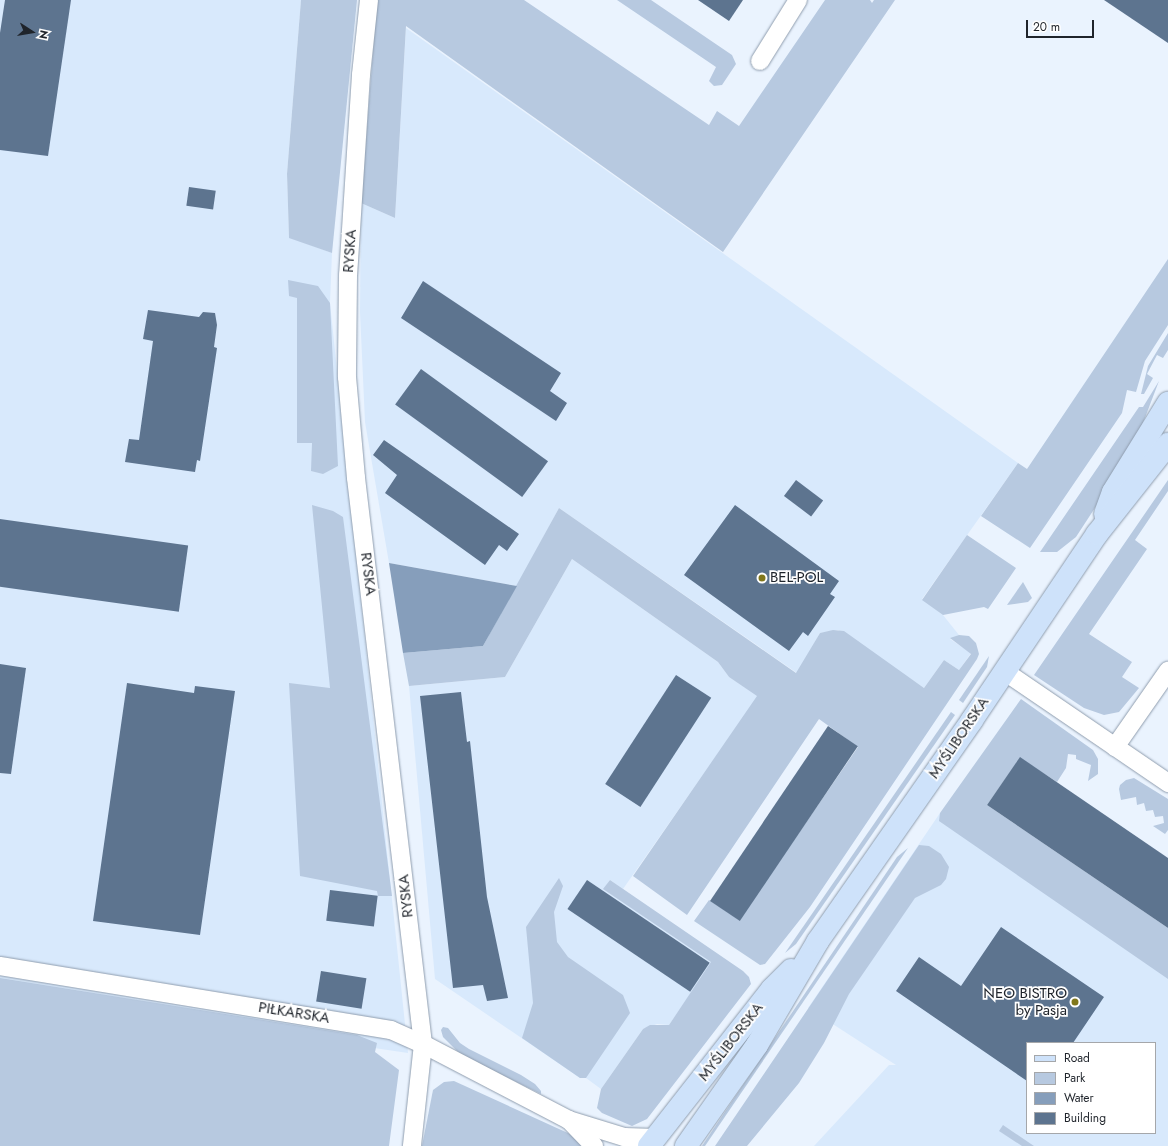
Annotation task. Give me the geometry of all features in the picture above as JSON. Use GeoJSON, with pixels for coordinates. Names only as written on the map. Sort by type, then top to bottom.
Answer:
{"type":"FeatureCollection","features":[{"type":"Feature","properties":{"kind":"main road","name":"MYŚLIBORSKA"},"geometry":{"type":"LineString","coordinates":[[1097,534],[1113,492],[1168,403]]}},
{"type":"Feature","properties":{"kind":"main road","name":"MYŚLIBORSKA"},"geometry":{"type":"LineString","coordinates":[[686,1146],[757,1045],[818,941],[1097,534],[1168,444]]}},
{"type":"Feature","properties":{"kind":"main road","name":"MYŚLIBORSKA"},"geometry":{"type":"LineString","coordinates":[[652,1142],[772,990],[818,941]]}},
{"type":"Feature","properties":{"kind":"street","name":"RYSKA"},"geometry":{"type":"LineString","coordinates":[[369,0],[361,75],[348,275],[347,377],[356,478],[423,1044],[412,1146]]}},
{"type":"Feature","properties":{"kind":"street"},"geometry":{"type":"LineString","coordinates":[[760,61],[798,0]]}},
{"type":"Feature","properties":{"kind":"street"},"geometry":{"type":"LineString","coordinates":[[1004,671],[1168,783]]}},
{"type":"Feature","properties":{"kind":"street"},"geometry":{"type":"LineString","coordinates":[[1115,748],[1168,671]]}},
{"type":"Feature","properties":{"kind":"street","name":"PIŁKARSKA"},"geometry":{"type":"LineString","coordinates":[[0,966],[362,1024],[391,1030],[423,1044],[569,1120],[624,1137],[652,1142]]}},
{"type":"Feature","properties":{"kind":"street","name":"PIŁKARSKA"},"geometry":{"type":"LineString","coordinates":[[569,1120],[594,1146]]}},
{"type":"Feature","properties":{"kind":"shaded area"},"geometry":{"type":"Polygon","coordinates":[[[0,0],[301,0],[287,174],[289,237],[332,253],[330,303],[408,1053],[0,993],[0,0]]]}},
{"type":"Feature","properties":{"kind":"shaded area"},"geometry":{"type":"Polygon","coordinates":[[[406,28],[1018,463],[922,599],[943,615],[959,635],[950,639],[971,653],[959,670],[944,660],[924,688],[838,630],[820,633],[797,673],[559,508],[517,586],[389,563],[365,422],[360,312],[361,203],[395,218],[406,28]]]}},
{"type":"Feature","properties":{"kind":"shaded area"},"geometry":{"type":"Polygon","coordinates":[[[572,559],[718,662],[729,677],[758,696],[623,889],[610,880],[604,889],[712,962],[669,1025],[657,1024],[643,1029],[601,1089],[586,1078],[580,1078],[435,979],[409,686],[505,677],[572,559]]]}},
{"type":"Feature","properties":{"kind":"shaded area"},"geometry":{"type":"Polygon","coordinates":[[[940,813],[1168,969],[1168,1146],[814,1146],[889,1065],[896,1065],[808,1008],[940,813]]]}},
{"type":"Feature","properties":{"kind":"green space"},"geometry":{"type":"Polygon","coordinates":[[[301,0],[357,0],[332,253],[289,238],[287,174],[301,0]]]}},
{"type":"Feature","properties":{"kind":"green space"},"geometry":{"type":"Polygon","coordinates":[[[377,0],[524,0],[709,125],[717,111],[739,126],[825,0],[870,0],[872,3],[874,0],[895,0],[723,252],[406,26],[395,218],[361,203],[377,0]]]}},
{"type":"Feature","properties":{"kind":"green space"},"geometry":{"type":"Polygon","coordinates":[[[617,0],[651,0],[732,55],[736,64],[722,85],[714,86],[709,81],[716,67],[617,0]]]}},
{"type":"Feature","properties":{"kind":"green space"},"geometry":{"type":"Polygon","coordinates":[[[1168,259],[1168,325],[1145,361],[1136,392],[1127,390],[1122,413],[1030,548],[981,516],[1018,463],[1027,469],[1168,259]]]}},
{"type":"Feature","properties":{"kind":"green space"},"geometry":{"type":"Polygon","coordinates":[[[288,280],[318,286],[330,303],[338,466],[323,474],[311,471],[312,443],[297,443],[297,298],[289,296],[288,280]]]}},
{"type":"Feature","properties":{"kind":"green space"},"geometry":{"type":"Polygon","coordinates":[[[1168,333],[1168,350],[1163,358],[1157,355],[1147,374],[1153,378],[1144,394],[1141,394],[1148,366],[1168,333]]]}},
{"type":"Feature","properties":{"kind":"green space"},"geometry":{"type":"Polygon","coordinates":[[[1159,381],[1138,436],[1117,474],[1076,537],[1057,552],[1040,552],[1139,407],[1143,407],[1159,381]]]}},
{"type":"Feature","properties":{"kind":"green space"},"geometry":{"type":"Polygon","coordinates":[[[1168,480],[1168,491],[1135,540],[1147,549],[1089,634],[1132,662],[1122,677],[1139,688],[1119,712],[1104,715],[1084,708],[1034,675],[1168,480]]]}},
{"type":"Feature","properties":{"kind":"green space"},"geometry":{"type":"Polygon","coordinates":[[[312,505],[333,511],[343,517],[392,896],[378,896],[377,891],[300,876],[289,683],[330,688],[312,505]]]}},
{"type":"Feature","properties":{"kind":"green space"},"geometry":{"type":"Polygon","coordinates":[[[559,508],[796,673],[820,633],[833,630],[844,631],[924,688],[944,660],[959,670],[971,654],[950,638],[959,635],[969,636],[976,643],[979,654],[977,659],[810,907],[765,964],[760,965],[694,921],[709,900],[739,920],[858,747],[819,719],[687,915],[633,876],[757,696],[729,677],[718,662],[572,559],[505,677],[409,686],[403,653],[483,646],[559,508]]]}},
{"type":"Feature","properties":{"kind":"green space"},"geometry":{"type":"Polygon","coordinates":[[[967,535],[1016,568],[988,609],[984,607],[943,615],[922,600],[967,535]]]}},
{"type":"Feature","properties":{"kind":"green space"},"geometry":{"type":"Polygon","coordinates":[[[1023,582],[1032,598],[1028,602],[1007,605],[1023,582]]]}},
{"type":"Feature","properties":{"kind":"green space"},"geometry":{"type":"Polygon","coordinates":[[[989,656],[987,667],[963,703],[959,700],[989,656]]]}},
{"type":"Feature","properties":{"kind":"green space"},"geometry":{"type":"Polygon","coordinates":[[[1021,699],[1093,750],[1098,759],[1098,774],[1088,781],[1091,765],[1076,759],[1076,755],[1068,754],[1066,768],[1057,782],[1020,758],[987,805],[1168,928],[1168,979],[939,821],[940,813],[1021,699]]]}},
{"type":"Feature","properties":{"kind":"green space"},"geometry":{"type":"Polygon","coordinates":[[[951,712],[955,715],[796,944],[785,953],[951,712]]]}},
{"type":"Feature","properties":{"kind":"green space"},"geometry":{"type":"Polygon","coordinates":[[[1134,778],[1168,799],[1168,830],[1165,834],[1153,826],[1164,823],[1163,816],[1155,817],[1153,810],[1146,811],[1144,803],[1137,805],[1136,797],[1121,800],[1119,789],[1120,785],[1126,780],[1134,778]]]}},
{"type":"Feature","properties":{"kind":"green space"},"geometry":{"type":"Polygon","coordinates":[[[919,845],[929,846],[941,854],[949,867],[946,879],[941,885],[915,898],[849,994],[824,1043],[799,1083],[747,1146],[715,1146],[919,845]]]}},
{"type":"Feature","properties":{"kind":"green space"},"geometry":{"type":"Polygon","coordinates":[[[908,848],[705,1146],[702,1146],[897,857],[908,848]]]}},
{"type":"Feature","properties":{"kind":"green space"},"geometry":{"type":"Polygon","coordinates":[[[559,878],[563,886],[554,912],[557,942],[568,957],[623,995],[630,1013],[586,1078],[580,1078],[522,1038],[533,1003],[526,927],[559,878]]]}},
{"type":"Feature","properties":{"kind":"green space"},"geometry":{"type":"Polygon","coordinates":[[[610,880],[743,971],[749,977],[751,984],[647,1119],[632,1126],[602,1113],[597,1108],[601,1089],[643,1029],[650,1025],[669,1025],[711,962],[603,889],[610,880]]]}},
{"type":"Feature","properties":{"kind":"green space"},"geometry":{"type":"Polygon","coordinates":[[[0,978],[357,1035],[377,1043],[375,1052],[399,1070],[389,1146],[0,1146],[0,978]]]}},
{"type":"Feature","properties":{"kind":"green space"},"geometry":{"type":"Polygon","coordinates":[[[443,1027],[448,1028],[460,1043],[469,1049],[521,1075],[535,1084],[541,1091],[541,1094],[461,1055],[443,1037],[441,1030],[443,1027]]]}},
{"type":"Feature","properties":{"kind":"green space"},"geometry":{"type":"Polygon","coordinates":[[[454,1081],[570,1134],[584,1146],[422,1146],[433,1090],[444,1082],[454,1081]]]}},
{"type":"Feature","properties":{"kind":"green space"},"geometry":{"type":"Polygon","coordinates":[[[1003,1125],[1034,1146],[1022,1146],[999,1131],[1003,1125]]]}},
{"type":"Feature","properties":{"kind":"water"},"geometry":{"type":"Polygon","coordinates":[[[389,563],[517,586],[483,646],[403,653],[389,563]]]}},
{"type":"Feature","properties":{"kind":"building"},"geometry":{"type":"Polygon","coordinates":[[[5,0],[71,0],[48,156],[0,150],[0,33],[5,0]]]}},
{"type":"Feature","properties":{"kind":"building"},"geometry":{"type":"Polygon","coordinates":[[[698,0],[743,0],[729,21],[698,0]]]}},
{"type":"Feature","properties":{"kind":"building"},"geometry":{"type":"Polygon","coordinates":[[[1104,0],[1168,0],[1168,43],[1104,0]]]}},
{"type":"Feature","properties":{"kind":"building"},"geometry":{"type":"Polygon","coordinates":[[[189,187],[216,191],[213,210],[186,206],[189,187]]]}},
{"type":"Feature","properties":{"kind":"building"},"geometry":{"type":"Polygon","coordinates":[[[423,281],[561,373],[550,391],[567,403],[556,421],[401,318],[423,281]]]}},
{"type":"Feature","properties":{"kind":"building"},"geometry":{"type":"Polygon","coordinates":[[[148,310],[199,317],[203,312],[215,313],[217,325],[214,347],[217,348],[200,461],[197,460],[195,472],[125,462],[129,439],[139,440],[153,341],[143,339],[148,310]]]}},
{"type":"Feature","properties":{"kind":"building"},"geometry":{"type":"Polygon","coordinates":[[[421,369],[548,461],[522,497],[395,405],[421,369]]]}},
{"type":"Feature","properties":{"kind":"building"},"geometry":{"type":"Polygon","coordinates":[[[384,440],[519,534],[507,551],[499,545],[485,565],[385,493],[397,475],[373,455],[384,440]]]}},
{"type":"Feature","properties":{"kind":"building"},"geometry":{"type":"Polygon","coordinates":[[[796,480],[823,500],[811,516],[784,496],[796,480]]]}},
{"type":"Feature","properties":{"kind":"building","name":"BEL-POL"},"geometry":{"type":"Polygon","coordinates":[[[735,505],[839,581],[830,594],[835,597],[808,636],[803,632],[789,651],[684,575],[735,505]]]}},
{"type":"Feature","properties":{"kind":"building"},"geometry":{"type":"Polygon","coordinates":[[[0,519],[188,545],[179,612],[0,587],[0,519]]]}},
{"type":"Feature","properties":{"kind":"building"},"geometry":{"type":"Polygon","coordinates":[[[0,664],[26,668],[11,774],[0,773],[0,664]]]}},
{"type":"Feature","properties":{"kind":"building"},"geometry":{"type":"Polygon","coordinates":[[[676,675],[711,698],[640,807],[605,784],[676,675]]]}},
{"type":"Feature","properties":{"kind":"building"},"geometry":{"type":"Polygon","coordinates":[[[127,683],[194,693],[195,686],[235,691],[200,935],[93,921],[127,683]]]}},
{"type":"Feature","properties":{"kind":"building"},"geometry":{"type":"Polygon","coordinates":[[[461,692],[467,742],[470,741],[487,897],[508,998],[487,1001],[483,985],[453,988],[420,696],[461,692]]]}},
{"type":"Feature","properties":{"kind":"building"},"geometry":{"type":"Polygon","coordinates":[[[828,726],[858,746],[740,921],[710,901],[828,726]]]}},
{"type":"Feature","properties":{"kind":"building"},"geometry":{"type":"Polygon","coordinates":[[[1020,757],[1168,858],[1168,928],[987,805],[1020,757]]]}},
{"type":"Feature","properties":{"kind":"building"},"geometry":{"type":"Polygon","coordinates":[[[587,880],[710,963],[690,992],[567,909],[587,880]]]}},
{"type":"Feature","properties":{"kind":"building"},"geometry":{"type":"Polygon","coordinates":[[[330,890],[378,896],[374,927],[326,921],[330,890]]]}},
{"type":"Feature","properties":{"kind":"building"},"geometry":{"type":"Polygon","coordinates":[[[1001,927],[1104,997],[1074,1042],[1026,1042],[1026,1080],[896,991],[919,957],[961,986],[1001,927]]]}},
{"type":"Feature","properties":{"kind":"building"},"geometry":{"type":"Polygon","coordinates":[[[321,971],[366,978],[362,1009],[316,1002],[321,971]]]}},
{"type":"Feature","properties":{"kind":"place","name":"BEL-POL"},"geometry":{"type":"Point","coordinates":[762,578]}},
{"type":"Feature","properties":{"kind":"place","name":"NEO BISTRO by Pasja"},"geometry":{"type":"Point","coordinates":[1075,1002]}}]}
